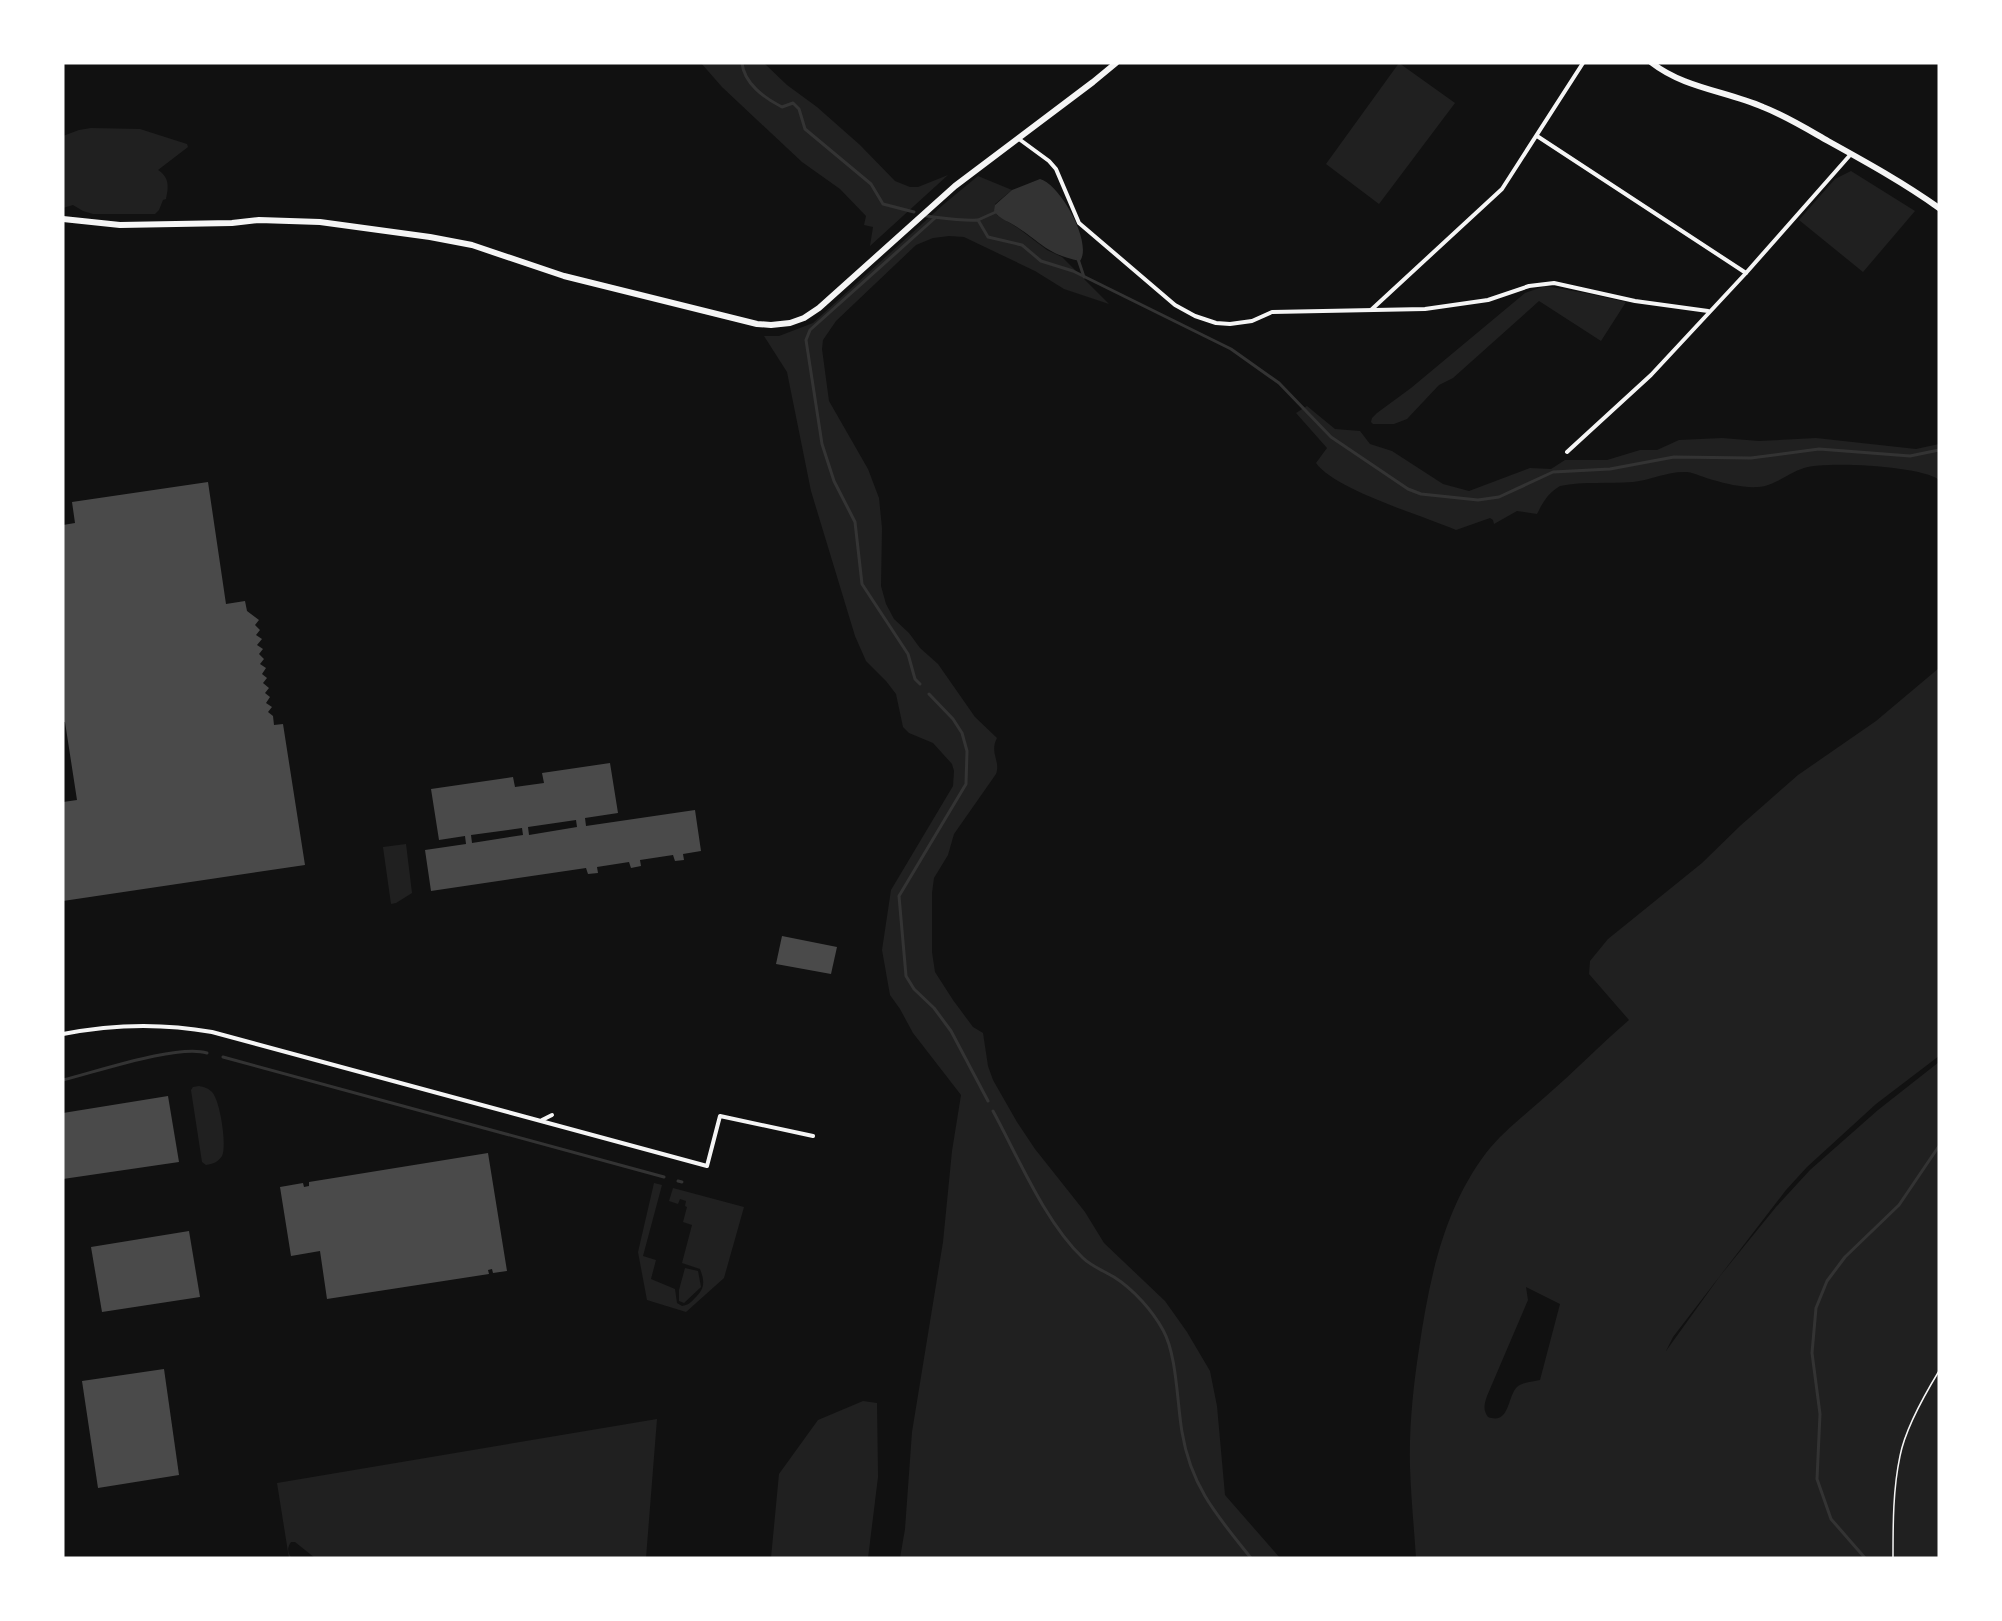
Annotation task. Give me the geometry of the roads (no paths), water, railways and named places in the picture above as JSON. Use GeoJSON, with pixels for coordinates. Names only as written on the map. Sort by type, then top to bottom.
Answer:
{"type":"FeatureCollection","features":[{"type":"Feature","properties":{"kind":"main road"},"geometry":{"type":"LineString","coordinates":[[63,219],[120,225],[232,223],[259,220],[320,222],[430,237],[491,250],[564,276],[733,319],[763,325],[779,325],[804,318],[819,308],[955,186],[1116,63]]}},
{"type":"Feature","properties":{"kind":"main road"},"geometry":{"type":"LineString","coordinates":[[1652,63],[1682,81],[1737,97],[1774,111],[1852,153],[1939,208]]}},
{"type":"Feature","properties":{"kind":"street"},"geometry":{"type":"LineString","coordinates":[[1370,310],[1502,189],[1583,63]]}},
{"type":"Feature","properties":{"kind":"street"},"geometry":{"type":"LineString","coordinates":[[1537,136],[1746,273]]}},
{"type":"Feature","properties":{"kind":"street"},"geometry":{"type":"LineString","coordinates":[[1017,138],[1056,169],[1079,223],[1175,305],[1184,311],[1216,323],[1252,321],[1272,312],[1425,309],[1476,302],[1538,284],[1554,282],[1635,301],[1708,311]]}},
{"type":"Feature","properties":{"kind":"street"},"geometry":{"type":"LineString","coordinates":[[1567,452],[1652,375],[1852,153]]}},
{"type":"Feature","properties":{"kind":"street"},"geometry":{"type":"LineString","coordinates":[[63,1034],[117,1025],[192,1028],[255,1043],[707,1166],[720,1116],[813,1136]]}},
{"type":"Feature","properties":{"kind":"street"},"geometry":{"type":"LineString","coordinates":[[541,1121],[552,1115]]}},
{"type":"Feature","properties":{"kind":"waterway"},"geometry":{"type":"LineString","coordinates":[[742,63],[747,77],[756,89],[782,107],[793,103],[799,109],[805,129],[871,184],[883,204],[914,212]]}},
{"type":"Feature","properties":{"kind":"waterway"},"geometry":{"type":"LineString","coordinates":[[978,220],[998,211]]}},
{"type":"Feature","properties":{"kind":"waterway"},"geometry":{"type":"LineString","coordinates":[[926,216],[978,220],[988,237],[1022,245],[1041,261],[1073,271],[1231,349],[1279,383],[1331,437],[1408,489],[1421,494],[1478,500],[1499,497],[1553,472],[1610,469],[1674,457],[1751,458],[1819,449],[1910,456],[1939,450]]}},
{"type":"Feature","properties":{"kind":"waterway"},"geometry":{"type":"LineString","coordinates":[[920,684],[915,679],[908,654],[862,584],[855,522],[834,481],[822,444],[806,340],[810,330],[935,218]]}},
{"type":"Feature","properties":{"kind":"waterway"},"geometry":{"type":"LineString","coordinates":[[1078,259],[1084,277]]}},
{"type":"Feature","properties":{"kind":"waterway"},"geometry":{"type":"LineString","coordinates":[[929,694],[953,719],[962,733],[967,751],[966,784],[899,896],[906,976],[914,989],[934,1008],[951,1031],[988,1101]]}},
{"type":"Feature","properties":{"kind":"waterway"},"geometry":{"type":"LineString","coordinates":[[63,1080],[157,1055],[194,1051],[207,1053]]}},
{"type":"Feature","properties":{"kind":"waterway"},"geometry":{"type":"LineString","coordinates":[[223,1057],[664,1177]]}},
{"type":"Feature","properties":{"kind":"waterway"},"geometry":{"type":"LineString","coordinates":[[993,1111],[1044,1208],[1069,1243],[1086,1261],[1114,1277],[1135,1294],[1163,1330],[1171,1352],[1182,1432],[1192,1469],[1217,1515],[1251,1558]]}},
{"type":"Feature","properties":{"kind":"waterway"},"geometry":{"type":"LineString","coordinates":[[1865,1558],[1831,1519],[1817,1479],[1820,1414],[1812,1353],[1816,1308],[1827,1281],[1845,1257],[1899,1205],[1939,1146]]}},
{"type":"Feature","properties":{"kind":"waterway"},"geometry":{"type":"LineString","coordinates":[[678,1181],[682,1182]]}}]}
